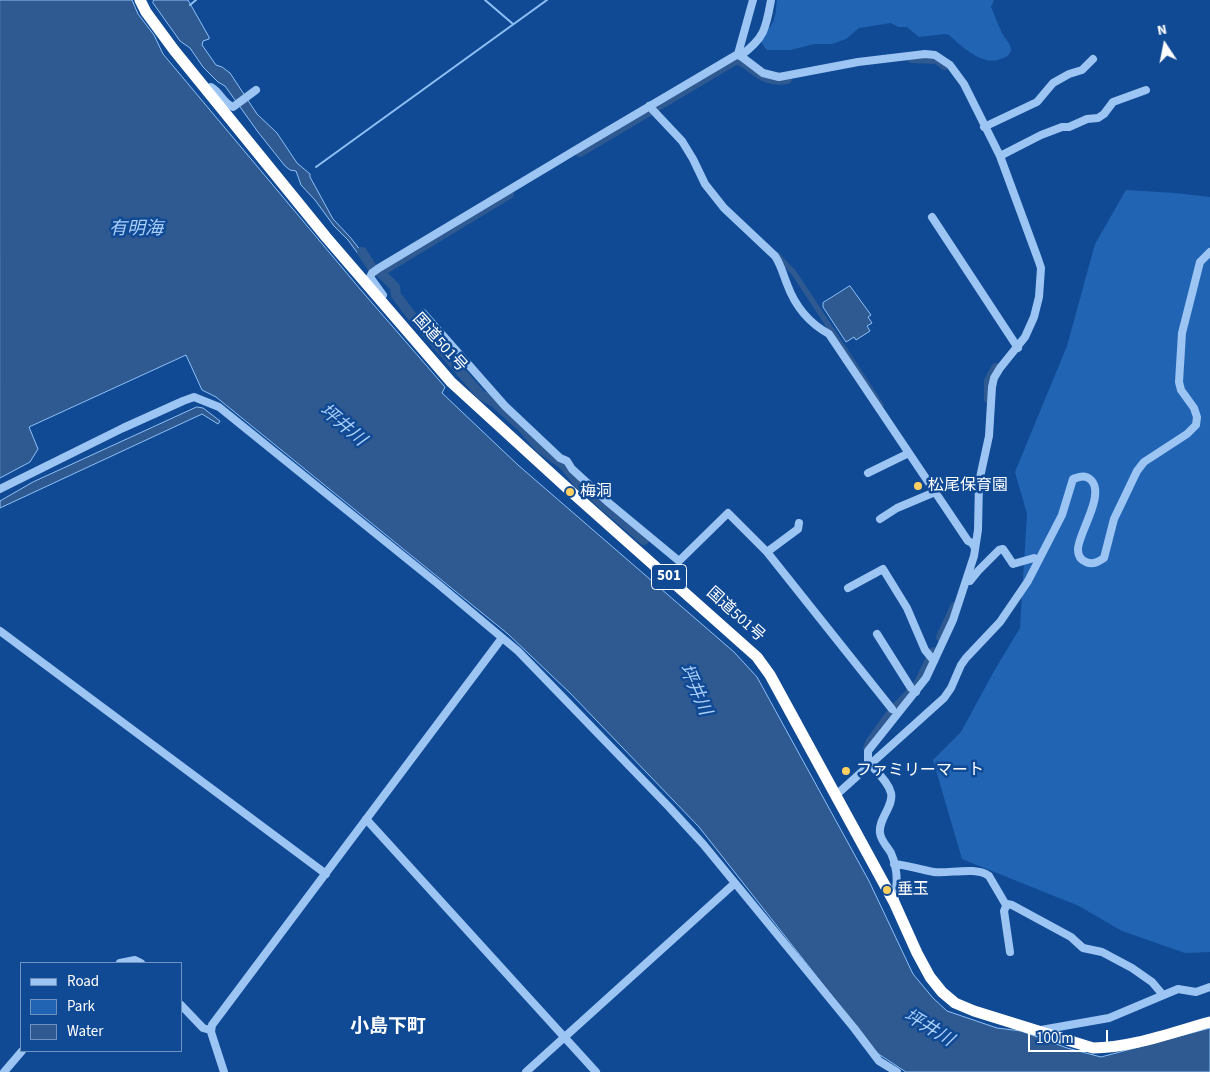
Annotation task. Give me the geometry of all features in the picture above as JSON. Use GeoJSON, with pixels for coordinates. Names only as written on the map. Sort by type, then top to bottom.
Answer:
{"type":"FeatureCollection","features":[{"type":"Feature","properties":{"kind":"highway","name":"国道501号"},"geometry":{"type":"LineString","coordinates":[[140,0],[154,24],[326,237],[451,382],[757,657],[770,675],[894,902],[930,977],[942,992],[955,1003],[974,1011],[1011,1024],[1094,1048],[1108,1048],[1210,1022]]}},
{"type":"Feature","properties":{"kind":"street"},"geometry":{"type":"LineString","coordinates":[[739,55],[753,0]]}},
{"type":"Feature","properties":{"kind":"street"},"geometry":{"type":"LineString","coordinates":[[383,304],[386,299],[370,277],[375,270],[739,55],[754,43],[766,28],[771,0]]}},
{"type":"Feature","properties":{"kind":"street"},"geometry":{"type":"LineString","coordinates":[[739,55],[763,73],[779,77],[858,62],[914,54],[935,55],[950,65],[964,84],[1000,156],[1020,206],[1041,268],[1039,297],[1026,337],[994,378],[989,436],[979,482],[978,530],[974,556],[967,581],[953,620],[932,659],[926,678],[914,690],[868,751],[867,757],[871,765],[888,787],[891,794],[891,800],[880,827],[882,840],[890,852],[894,864],[898,888],[894,902]]}},
{"type":"Feature","properties":{"kind":"street"},"geometry":{"type":"LineString","coordinates":[[984,127],[1037,102],[1053,83],[1069,74],[1082,70],[1093,59]]}},
{"type":"Feature","properties":{"kind":"street"},"geometry":{"type":"LineString","coordinates":[[206,89],[216,90],[230,106],[236,106],[253,93]]}},
{"type":"Feature","properties":{"kind":"street"},"geometry":{"type":"LineString","coordinates":[[1000,156],[1041,135],[1087,119],[1098,118],[1104,114],[1113,102],[1146,90]]}},
{"type":"Feature","properties":{"kind":"street"},"geometry":{"type":"LineString","coordinates":[[651,108],[685,146],[705,184],[724,208],[775,256],[780,263],[786,284],[798,304],[810,321],[829,334],[968,542],[972,543],[975,548]]}},
{"type":"Feature","properties":{"kind":"street"},"geometry":{"type":"LineString","coordinates":[[932,217],[1017,347]]}},
{"type":"Feature","properties":{"kind":"street"},"geometry":{"type":"LineString","coordinates":[[835,796],[944,698],[966,658],[1000,622],[1028,581],[1062,515],[1072,479],[1080,476],[1086,477],[1091,480],[1096,491],[1089,520],[1077,549],[1079,556],[1084,561],[1092,564],[1098,563],[1104,558],[1114,519],[1137,471],[1144,462],[1188,434],[1196,425],[1197,417],[1194,408],[1181,390],[1178,382],[1180,348],[1200,262],[1210,252]]}},
{"type":"Feature","properties":{"kind":"street"},"geometry":{"type":"LineString","coordinates":[[423,313],[505,406],[560,458],[566,461],[609,504],[679,561],[728,513],[767,552],[892,709]]}},
{"type":"Feature","properties":{"kind":"street"},"geometry":{"type":"LineString","coordinates":[[0,489],[144,418],[194,397],[219,407],[234,417],[518,651],[703,844],[879,1061],[897,1072]]}},
{"type":"Feature","properties":{"kind":"street"},"geometry":{"type":"LineString","coordinates":[[868,473],[909,453]]}},
{"type":"Feature","properties":{"kind":"street"},"geometry":{"type":"LineString","coordinates":[[880,518],[897,508],[935,492]]}},
{"type":"Feature","properties":{"kind":"street"},"geometry":{"type":"LineString","coordinates":[[767,552],[798,529],[798,523]]}},
{"type":"Feature","properties":{"kind":"street"},"geometry":{"type":"LineString","coordinates":[[967,581],[970,581],[999,550],[1003,549],[1013,564],[1034,558]]}},
{"type":"Feature","properties":{"kind":"street"},"geometry":{"type":"LineString","coordinates":[[848,588],[883,570],[907,608],[925,650],[932,659]]}},
{"type":"Feature","properties":{"kind":"street"},"geometry":{"type":"LineString","coordinates":[[0,631],[326,874]]}},
{"type":"Feature","properties":{"kind":"street"},"geometry":{"type":"LineString","coordinates":[[876,634],[914,690]]}},
{"type":"Feature","properties":{"kind":"street"},"geometry":{"type":"LineString","coordinates":[[210,1030],[502,638]]}},
{"type":"Feature","properties":{"kind":"street"},"geometry":{"type":"LineString","coordinates":[[366,819],[596,1072]]}},
{"type":"Feature","properties":{"kind":"street"},"geometry":{"type":"LineString","coordinates":[[894,864],[907,865],[935,872],[957,870],[985,873],[989,876],[1006,905],[1004,911],[1010,952]]}},
{"type":"Feature","properties":{"kind":"street"},"geometry":{"type":"LineString","coordinates":[[526,1072],[735,883]]}},
{"type":"Feature","properties":{"kind":"street"},"geometry":{"type":"LineString","coordinates":[[1006,905],[1012,905],[1071,937],[1083,948],[1102,952],[1132,968],[1152,982],[1163,995]]}},
{"type":"Feature","properties":{"kind":"street"},"geometry":{"type":"LineString","coordinates":[[125,962],[135,960],[139,962]]}},
{"type":"Feature","properties":{"kind":"street"},"geometry":{"type":"LineString","coordinates":[[1039,1031],[1109,1018],[1178,989],[1196,992],[1210,987]]}},
{"type":"Feature","properties":{"kind":"street"},"geometry":{"type":"LineString","coordinates":[[182,1006],[203,1028],[210,1030]]}},
{"type":"Feature","properties":{"kind":"street"},"geometry":{"type":"LineString","coordinates":[[210,1030],[224,1072]]}},
{"type":"Feature","properties":{"kind":"street"},"geometry":{"type":"LineString","coordinates":[[4,1072],[21,1052]]}},
{"type":"Feature","properties":{"kind":"green space"},"geometry":{"type":"Polygon","coordinates":[[[777,0],[994,0],[991,7],[1011,50],[1004,58],[988,60],[974,55],[949,35],[919,37],[907,27],[898,27],[891,23],[859,28],[846,39],[832,44],[815,44],[790,50],[767,50],[763,45],[762,38],[774,20],[777,0]]]}},
{"type":"Feature","properties":{"kind":"green space"},"geometry":{"type":"Polygon","coordinates":[[[1126,190],[1210,197],[1210,952],[1185,953],[1122,931],[1079,906],[962,859],[933,760],[961,732],[1020,628],[1027,514],[1015,472],[1067,346],[1095,244],[1126,190]]]}},
{"type":"Feature","properties":{"kind":"water"},"geometry":{"type":"Polygon","coordinates":[[[0,0],[132,0],[138,14],[154,35],[163,54],[360,289],[445,387],[442,393],[518,465],[734,652],[757,677],[869,881],[913,974],[933,998],[947,1011],[997,1028],[1021,1031],[1067,1048],[1101,1057],[1210,1028],[1210,1072],[906,1072],[877,1053],[699,827],[571,694],[508,634],[216,397],[202,390],[186,355],[29,427],[38,449],[30,462],[0,478],[0,0]]]}},
{"type":"Feature","properties":{"kind":"water"},"geometry":{"type":"Polygon","coordinates":[[[154,0],[188,0],[209,37],[209,39],[203,41],[202,45],[216,65],[230,73],[257,114],[277,133],[297,163],[310,174],[333,219],[350,237],[369,261],[368,263],[334,226],[315,200],[301,185],[296,171],[290,170],[285,166],[225,86],[218,82],[203,67],[190,48],[180,41],[153,3],[154,0]]]}},
{"type":"Feature","properties":{"kind":"water"},"geometry":{"type":"Polygon","coordinates":[[[850,286],[871,315],[868,317],[872,323],[867,326],[870,331],[856,340],[854,337],[846,342],[823,307],[823,303],[850,286]]]}},
{"type":"Feature","properties":{"kind":"water"},"geometry":{"type":"Polygon","coordinates":[[[197,407],[203,408],[220,421],[218,424],[202,414],[0,508],[0,501],[33,482],[197,407]]]}},
{"type":"Feature","properties":{"kind":"waterway"},"geometry":{"type":"LineString","coordinates":[[190,5],[196,0]]}},
{"type":"Feature","properties":{"kind":"waterway"},"geometry":{"type":"LineString","coordinates":[[485,0],[513,24]]}},
{"type":"Feature","properties":{"kind":"waterway"},"geometry":{"type":"LineString","coordinates":[[316,167],[547,0]]}},
{"type":"Feature","properties":{"kind":"waterway"},"geometry":{"type":"LineString","coordinates":[[912,58],[937,59],[945,65]]}},
{"type":"Feature","properties":{"kind":"waterway"},"geometry":{"type":"LineString","coordinates":[[580,152],[737,59],[765,77],[778,80],[787,79]]}},
{"type":"Feature","properties":{"kind":"waterway"},"geometry":{"type":"LineString","coordinates":[[380,272],[509,194]]}},
{"type":"Feature","properties":{"kind":"waterway"},"geometry":{"type":"LineString","coordinates":[[362,252],[373,269],[380,272],[395,287],[396,295],[411,315],[481,395],[494,402],[523,428],[540,448],[564,465],[579,484],[644,540]]}},
{"type":"Feature","properties":{"kind":"waterway"},"geometry":{"type":"LineString","coordinates":[[777,255],[794,273],[881,405]]}},
{"type":"Feature","properties":{"kind":"waterway"},"geometry":{"type":"LineString","coordinates":[[989,399],[989,381],[996,368]]}},
{"type":"Feature","properties":{"kind":"waterway"},"geometry":{"type":"LineString","coordinates":[[941,637],[955,607]]}},
{"type":"Feature","properties":{"kind":"waterway"},"geometry":{"type":"LineString","coordinates":[[894,710],[918,685],[934,652]]}},
{"type":"Feature","properties":{"kind":"waterway"},"geometry":{"type":"LineString","coordinates":[[868,748],[890,715]]}},
{"type":"Feature","properties":{"kind":"place","name":"松尾保育園"},"geometry":{"type":"Point","coordinates":[918,486]}},
{"type":"Feature","properties":{"kind":"place","name":"梅洞"},"geometry":{"type":"Point","coordinates":[570,492]}},
{"type":"Feature","properties":{"kind":"place","name":"ファミリーマート"},"geometry":{"type":"Point","coordinates":[846,771]}},
{"type":"Feature","properties":{"kind":"place","name":"垂玉"},"geometry":{"type":"Point","coordinates":[887,890]}},
{"type":"Feature","properties":{"kind":"district","name":"小島下町"},"geometry":{"type":"Point","coordinates":[388,1028]}},
{"type":"Feature","properties":{"kind":"water label","name":"有明海"},"geometry":{"type":"Point","coordinates":[136,230]}},
{"type":"Feature","properties":{"kind":"water label","name":"坪井川"},"geometry":{"type":"Point","coordinates":[342,426]}},
{"type":"Feature","properties":{"kind":"water label","name":"坪井川"},"geometry":{"type":"Point","coordinates":[694,690]}},
{"type":"Feature","properties":{"kind":"water label","name":"坪井川"},"geometry":{"type":"Point","coordinates":[928,1029]}}]}
